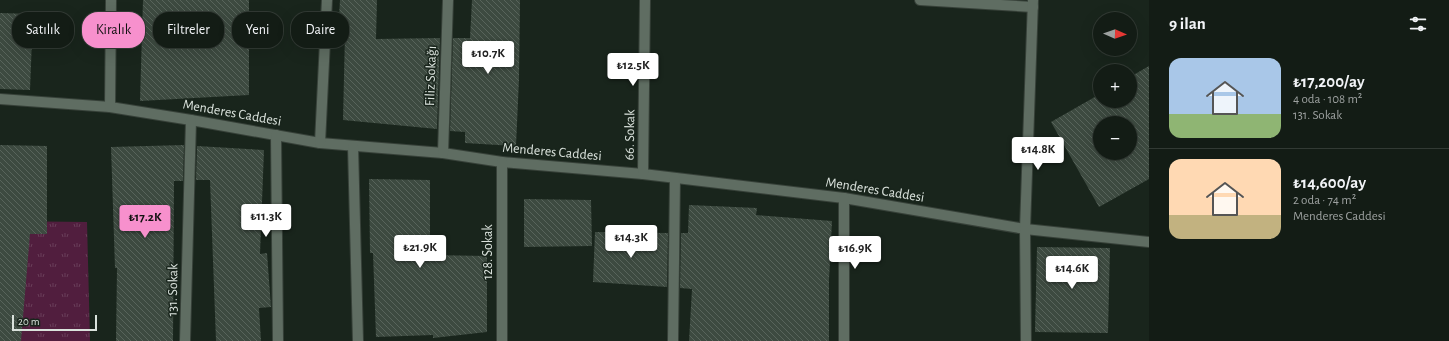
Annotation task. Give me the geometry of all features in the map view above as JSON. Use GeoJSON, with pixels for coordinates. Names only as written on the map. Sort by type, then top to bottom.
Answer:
{"type":"FeatureCollection","features":[{"type":"Feature","properties":{"kind":"street"},"geometry":{"type":"LineString","coordinates":[[110,107],[111,0]]}},
{"type":"Feature","properties":{"kind":"street"},"geometry":{"type":"LineString","coordinates":[[320,143],[327,0]]}},
{"type":"Feature","properties":{"kind":"street","name":"Filiz Sokağı"},"geometry":{"type":"LineString","coordinates":[[442,153],[448,0]]}},
{"type":"Feature","properties":{"kind":"street","name":"66. Sokak"},"geometry":{"type":"LineString","coordinates":[[643,174],[645,0]]}},
{"type":"Feature","properties":{"kind":"street"},"geometry":{"type":"LineString","coordinates":[[920,0],[1033,4],[1025,229],[1026,341]]}},
{"type":"Feature","properties":{"kind":"street","name":"Menderes Caddesi"},"geometry":{"type":"LineString","coordinates":[[0,99],[110,107],[320,143],[442,153],[502,162],[643,174],[844,198],[1025,229],[1149,242]]}},
{"type":"Feature","properties":{"kind":"street","name":"131. Sokak"},"geometry":{"type":"LineString","coordinates":[[185,341],[191,120]]}},
{"type":"Feature","properties":{"kind":"street"},"geometry":{"type":"LineString","coordinates":[[276,135],[278,341]]}},
{"type":"Feature","properties":{"kind":"street"},"geometry":{"type":"LineString","coordinates":[[353,146],[358,341]]}},
{"type":"Feature","properties":{"kind":"street","name":"128. Sokak"},"geometry":{"type":"LineString","coordinates":[[502,162],[502,341]]}},
{"type":"Feature","properties":{"kind":"street"},"geometry":{"type":"LineString","coordinates":[[673,341],[675,178]]}},
{"type":"Feature","properties":{"kind":"street"},"geometry":{"type":"LineString","coordinates":[[844,198],[844,341]]}},
{"type":"Feature","properties":{"kind":"green space"},"geometry":{"type":"Polygon","coordinates":[[[0,221],[87,222],[90,341],[0,341],[0,221]]]}},
{"type":"Feature","properties":{"kind":"building"},"geometry":{"type":"Polygon","coordinates":[[[143,0],[249,0],[249,12],[232,12],[232,48],[249,48],[249,95],[140,101],[142,48],[145,48],[145,12],[143,12],[143,0]]]}},
{"type":"Feature","properties":{"kind":"building"},"geometry":{"type":"Polygon","coordinates":[[[340,0],[377,0],[376,39],[440,38],[437,129],[343,120],[345,48],[349,48],[349,12],[339,12],[340,0]]]}},
{"type":"Feature","properties":{"kind":"building"},"geometry":{"type":"Polygon","coordinates":[[[472,0],[520,0],[516,146],[465,143],[465,132],[450,131],[453,38],[470,38],[472,0]]]}},
{"type":"Feature","properties":{"kind":"building"},"geometry":{"type":"Polygon","coordinates":[[[0,13],[12,13],[12,48],[32,48],[30,90],[0,89],[0,13]]]}},
{"type":"Feature","properties":{"kind":"building"},"geometry":{"type":"Polygon","coordinates":[[[1149,66],[1149,179],[1099,207],[1051,122],[1093,98],[1093,108],[1137,108],[1137,73],[1149,66]]]}},
{"type":"Feature","properties":{"kind":"building"},"geometry":{"type":"Polygon","coordinates":[[[0,145],[47,146],[47,234],[30,234],[21,341],[0,341],[0,145]]]}},
{"type":"Feature","properties":{"kind":"building"},"geometry":{"type":"Polygon","coordinates":[[[184,145],[183,181],[174,181],[173,341],[116,341],[117,268],[115,268],[111,147],[184,145]]]}},
{"type":"Feature","properties":{"kind":"building"},"geometry":{"type":"Polygon","coordinates":[[[197,146],[264,150],[260,254],[267,253],[271,307],[259,308],[261,341],[216,341],[210,180],[196,180],[197,146]]]}},
{"type":"Feature","properties":{"kind":"building"},"geometry":{"type":"Polygon","coordinates":[[[369,179],[430,180],[430,255],[487,256],[487,332],[433,338],[433,335],[376,337],[373,253],[370,253],[369,179]]]}},
{"type":"Feature","properties":{"kind":"building"},"geometry":{"type":"Polygon","coordinates":[[[524,199],[591,200],[592,246],[524,247],[524,199]]]}},
{"type":"Feature","properties":{"kind":"building"},"geometry":{"type":"Polygon","coordinates":[[[689,205],[757,208],[756,215],[832,221],[829,280],[829,341],[689,341],[692,289],[680,288],[681,233],[688,233],[689,205]]]}},
{"type":"Feature","properties":{"kind":"building"},"geometry":{"type":"Polygon","coordinates":[[[595,232],[668,233],[667,287],[593,282],[595,232]]]}},
{"type":"Feature","properties":{"kind":"building"},"geometry":{"type":"Polygon","coordinates":[[[1037,247],[1110,248],[1108,333],[1035,332],[1037,247]]]}}]}
